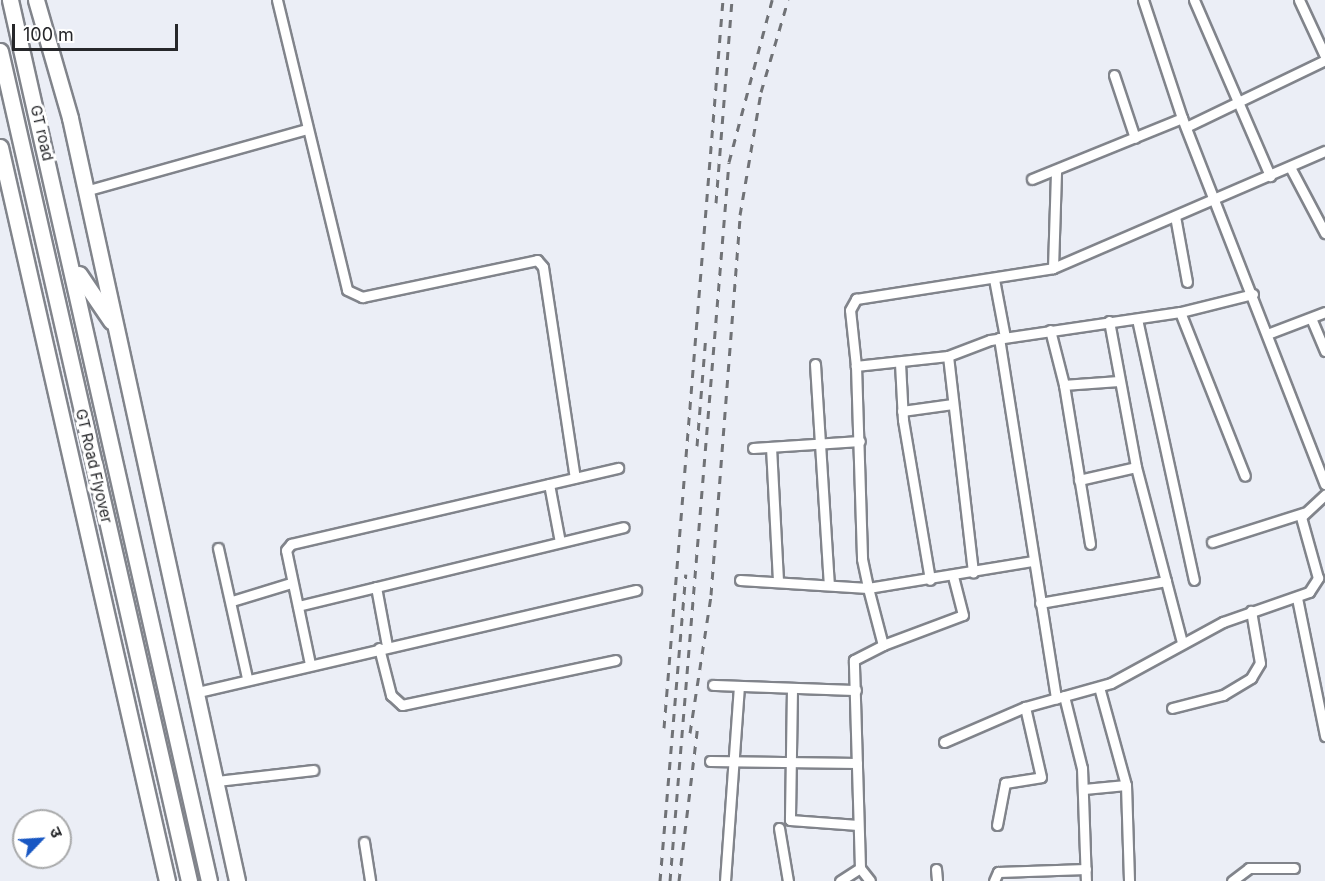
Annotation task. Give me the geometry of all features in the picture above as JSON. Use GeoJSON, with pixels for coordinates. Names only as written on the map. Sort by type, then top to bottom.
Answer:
{"type":"FeatureCollection","features":[{"type":"Feature","properties":{"kind":"highway","name":"GT road"},"geometry":{"type":"LineString","coordinates":[[10,0],[74,266]]}},
{"type":"Feature","properties":{"kind":"highway"},"geometry":{"type":"LineString","coordinates":[[36,0],[85,191],[117,331],[198,692],[237,881]]}},
{"type":"Feature","properties":{"kind":"highway","name":"GT Road Flyover"},"geometry":{"type":"LineString","coordinates":[[0,51],[189,881]]}},
{"type":"Feature","properties":{"kind":"highway"},"geometry":{"type":"LineString","coordinates":[[0,147],[167,881]]}},
{"type":"Feature","properties":{"kind":"highway"},"geometry":{"type":"LineString","coordinates":[[74,266],[117,331]]}},
{"type":"Feature","properties":{"kind":"highway","name":"GT Road Flyover"},"geometry":{"type":"LineString","coordinates":[[74,266],[209,881]]}},
{"type":"Feature","properties":{"kind":"street"},"geometry":{"type":"LineString","coordinates":[[277,0],[344,280],[352,295],[532,259],[540,263],[575,478]]}},
{"type":"Feature","properties":{"kind":"street"},"geometry":{"type":"LineString","coordinates":[[1143,0],[1182,118],[1269,333],[1325,484]]}},
{"type":"Feature","properties":{"kind":"street"},"geometry":{"type":"LineString","coordinates":[[1194,0],[1242,103],[1270,176]]}},
{"type":"Feature","properties":{"kind":"street"},"geometry":{"type":"LineString","coordinates":[[1299,0],[1325,56]]}},
{"type":"Feature","properties":{"kind":"street"},"geometry":{"type":"LineString","coordinates":[[1186,127],[1242,103],[1325,60]]}},
{"type":"Feature","properties":{"kind":"street"},"geometry":{"type":"LineString","coordinates":[[1114,75],[1135,138]]}},
{"type":"Feature","properties":{"kind":"street"},"geometry":{"type":"LineString","coordinates":[[1032,178],[1056,171],[1182,118]]}},
{"type":"Feature","properties":{"kind":"street"},"geometry":{"type":"LineString","coordinates":[[85,191],[307,129]]}},
{"type":"Feature","properties":{"kind":"street"},"geometry":{"type":"LineString","coordinates":[[884,645],[862,559],[860,441],[850,310],[856,299],[1053,268],[1216,200],[1325,151]]}},
{"type":"Feature","properties":{"kind":"street"},"geometry":{"type":"LineString","coordinates":[[1290,167],[1325,233]]}},
{"type":"Feature","properties":{"kind":"street"},"geometry":{"type":"LineString","coordinates":[[1053,268],[1056,171]]}},
{"type":"Feature","properties":{"kind":"street"},"geometry":{"type":"LineString","coordinates":[[1175,216],[1187,282]]}},
{"type":"Feature","properties":{"kind":"street"},"geometry":{"type":"LineString","coordinates":[[994,279],[1032,561],[1060,698],[1084,789],[1086,881]]}},
{"type":"Feature","properties":{"kind":"street"},"geometry":{"type":"LineString","coordinates":[[856,366],[948,356],[1002,338],[1180,312],[1253,294]]}},
{"type":"Feature","properties":{"kind":"street"},"geometry":{"type":"LineString","coordinates":[[1180,312],[1245,476]]}},
{"type":"Feature","properties":{"kind":"street"},"geometry":{"type":"LineString","coordinates":[[1269,333],[1325,312]]}},
{"type":"Feature","properties":{"kind":"street"},"geometry":{"type":"LineString","coordinates":[[1311,318],[1325,351]]}},
{"type":"Feature","properties":{"kind":"street"},"geometry":{"type":"LineString","coordinates":[[1137,319],[1194,580]]}},
{"type":"Feature","properties":{"kind":"street"},"geometry":{"type":"LineString","coordinates":[[1109,321],[1118,381],[1136,467],[1182,642]]}},
{"type":"Feature","properties":{"kind":"street"},"geometry":{"type":"LineString","coordinates":[[1050,330],[1064,385],[1090,544]]}},
{"type":"Feature","properties":{"kind":"street"},"geometry":{"type":"LineString","coordinates":[[948,356],[973,573]]}},
{"type":"Feature","properties":{"kind":"street"},"geometry":{"type":"LineString","coordinates":[[900,363],[902,411],[930,580]]}},
{"type":"Feature","properties":{"kind":"street"},"geometry":{"type":"LineString","coordinates":[[815,364],[830,584]]}},
{"type":"Feature","properties":{"kind":"street"},"geometry":{"type":"LineString","coordinates":[[1064,385],[1118,381]]}},
{"type":"Feature","properties":{"kind":"street"},"geometry":{"type":"LineString","coordinates":[[902,411],[953,404]]}},
{"type":"Feature","properties":{"kind":"street"},"geometry":{"type":"LineString","coordinates":[[753,448],[860,441]]}},
{"type":"Feature","properties":{"kind":"street"},"geometry":{"type":"LineString","coordinates":[[771,447],[778,581]]}},
{"type":"Feature","properties":{"kind":"street"},"geometry":{"type":"LineString","coordinates":[[1079,480],[1136,467]]}},
{"type":"Feature","properties":{"kind":"street"},"geometry":{"type":"LineString","coordinates":[[310,664],[291,583],[286,550],[291,544],[618,468]]}},
{"type":"Feature","properties":{"kind":"street"},"geometry":{"type":"LineString","coordinates":[[549,484],[560,542]]}},
{"type":"Feature","properties":{"kind":"street"},"geometry":{"type":"LineString","coordinates":[[1212,542],[1303,513],[1325,495]]}},
{"type":"Feature","properties":{"kind":"street"},"geometry":{"type":"LineString","coordinates":[[944,742],[1025,707],[1099,687],[1182,642],[1251,611],[1297,598],[1321,585],[1303,513]]}},
{"type":"Feature","properties":{"kind":"street"},"geometry":{"type":"LineString","coordinates":[[298,606],[624,528]]}},
{"type":"Feature","properties":{"kind":"street"},"geometry":{"type":"LineString","coordinates":[[218,548],[232,601],[247,678]]}},
{"type":"Feature","properties":{"kind":"street"},"geometry":{"type":"LineString","coordinates":[[740,580],[868,588],[973,573],[1032,561]]}},
{"type":"Feature","properties":{"kind":"street"},"geometry":{"type":"LineString","coordinates":[[870,881],[860,868],[854,660],[884,645],[963,615],[953,576]]}},
{"type":"Feature","properties":{"kind":"street"},"geometry":{"type":"LineString","coordinates":[[1040,603],[1166,581]]}},
{"type":"Feature","properties":{"kind":"street"},"geometry":{"type":"LineString","coordinates":[[232,601],[291,583]]}},
{"type":"Feature","properties":{"kind":"street"},"geometry":{"type":"LineString","coordinates":[[376,587],[391,695],[402,705],[615,660]]}},
{"type":"Feature","properties":{"kind":"street"},"geometry":{"type":"LineString","coordinates":[[198,692],[247,678],[636,590]]}},
{"type":"Feature","properties":{"kind":"street"},"geometry":{"type":"LineString","coordinates":[[1297,598],[1325,736]]}},
{"type":"Feature","properties":{"kind":"street"},"geometry":{"type":"LineString","coordinates":[[1172,708],[1223,695],[1251,678],[1260,663],[1251,611]]}},
{"type":"Feature","properties":{"kind":"street"},"geometry":{"type":"LineString","coordinates":[[713,685],[739,688],[856,690]]}},
{"type":"Feature","properties":{"kind":"street"},"geometry":{"type":"LineString","coordinates":[[1099,687],[1126,785],[1129,881]]}},
{"type":"Feature","properties":{"kind":"street"},"geometry":{"type":"LineString","coordinates":[[725,881],[739,688]]}},
{"type":"Feature","properties":{"kind":"street"},"geometry":{"type":"LineString","coordinates":[[792,689],[790,820],[858,825]]}},
{"type":"Feature","properties":{"kind":"street"},"geometry":{"type":"LineString","coordinates":[[997,825],[1005,783],[1041,777],[1025,707]]}},
{"type":"Feature","properties":{"kind":"street"},"geometry":{"type":"LineString","coordinates":[[710,761],[857,763]]}},
{"type":"Feature","properties":{"kind":"street"},"geometry":{"type":"LineString","coordinates":[[217,781],[313,770]]}},
{"type":"Feature","properties":{"kind":"street"},"geometry":{"type":"LineString","coordinates":[[1084,789],[1126,785]]}},
{"type":"Feature","properties":{"kind":"street"},"geometry":{"type":"LineString","coordinates":[[779,828],[788,881]]}},
{"type":"Feature","properties":{"kind":"street"},"geometry":{"type":"LineString","coordinates":[[364,842],[370,881]]}},
{"type":"Feature","properties":{"kind":"street"},"geometry":{"type":"LineString","coordinates":[[840,881],[860,868]]}},
{"type":"Feature","properties":{"kind":"street"},"geometry":{"type":"LineString","coordinates":[[1232,881],[1249,868],[1294,868]]}},
{"type":"Feature","properties":{"kind":"street"},"geometry":{"type":"LineString","coordinates":[[936,869],[937,881]]}},
{"type":"Feature","properties":{"kind":"street"},"geometry":{"type":"LineString","coordinates":[[994,881],[998,872],[1086,869]]}},
{"type":"Feature","properties":{"kind":"railway"},"geometry":{"type":"LineString","coordinates":[[664,728],[723,0]]}},
{"type":"Feature","properties":{"kind":"railway"},"geometry":{"type":"LineString","coordinates":[[716,203],[732,0]]}},
{"type":"Feature","properties":{"kind":"railway"},"geometry":{"type":"LineString","coordinates":[[670,881],[729,162],[772,0]]}},
{"type":"Feature","properties":{"kind":"railway"},"geometry":{"type":"LineString","coordinates":[[690,733],[711,595],[740,215],[761,92],[788,0]]}},
{"type":"Feature","properties":{"kind":"railway"},"geometry":{"type":"LineString","coordinates":[[697,446],[706,335]]}},
{"type":"Feature","properties":{"kind":"railway"},"geometry":{"type":"LineString","coordinates":[[660,881],[686,574]]}},
{"type":"Feature","properties":{"kind":"railway"},"geometry":{"type":"LineString","coordinates":[[679,881],[698,723]]}}]}
